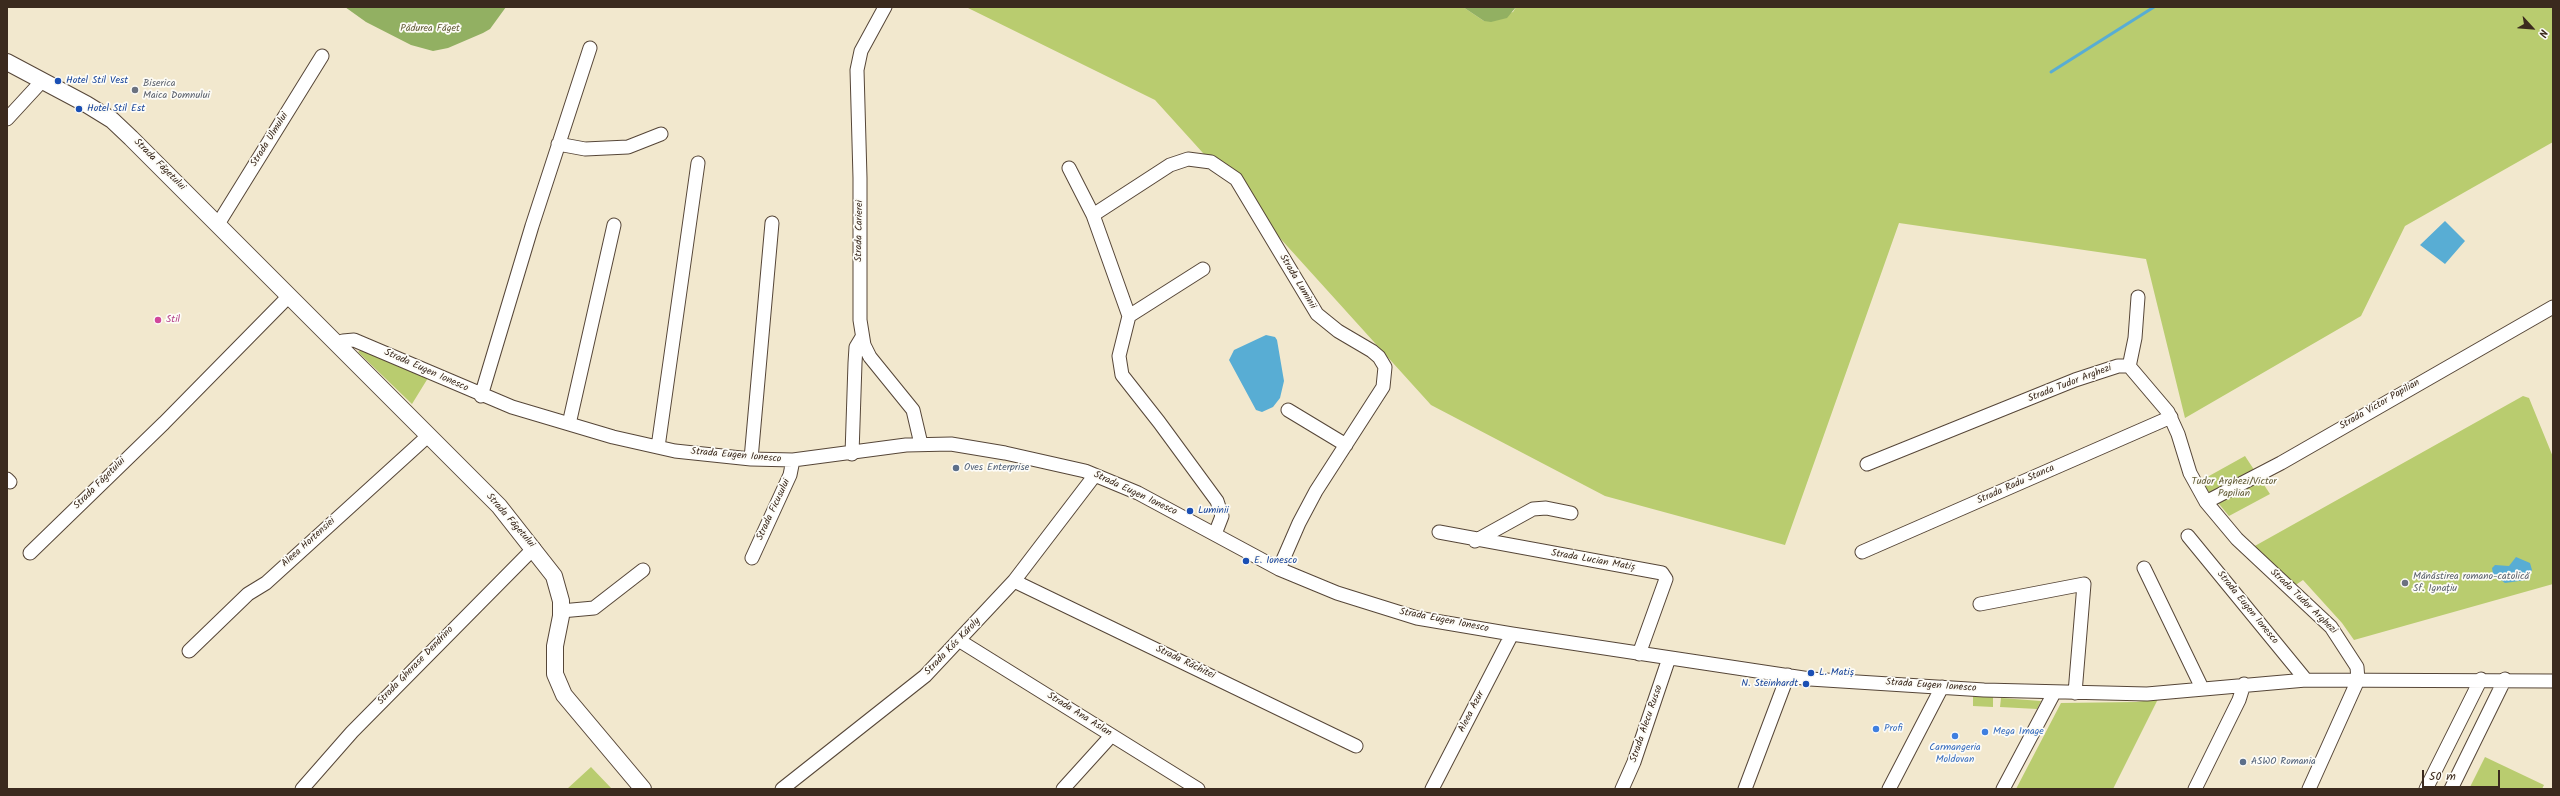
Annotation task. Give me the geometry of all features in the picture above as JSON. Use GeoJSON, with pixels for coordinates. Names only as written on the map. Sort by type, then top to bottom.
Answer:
{"type":"FeatureCollection","features":[{"type":"Feature","properties":{"kind":"main road","name":"Strada Făgetului"},"geometry":{"type":"LineString","coordinates":[[7,62],[112,120],[218,224],[499,506],[534,548],[554,576],[561,611],[554,662],[555,674],[564,695],[643,789]]}},
{"type":"Feature","properties":{"kind":"street","name":"Strada Carierei"},"geometry":{"type":"LineString","coordinates":[[885,7],[861,51],[857,70],[860,178],[859,290],[862,337],[864,346],[876,366],[913,410],[921,444]]}},
{"type":"Feature","properties":{"kind":"street"},"geometry":{"type":"LineString","coordinates":[[481,396],[558,144],[590,48]]}},
{"type":"Feature","properties":{"kind":"street","name":"Strada Ulmului"},"geometry":{"type":"LineString","coordinates":[[218,224],[322,56]]}},
{"type":"Feature","properties":{"kind":"street"},"geometry":{"type":"LineString","coordinates":[[7,119],[42,81]]}},
{"type":"Feature","properties":{"kind":"street"},"geometry":{"type":"LineString","coordinates":[[558,144],[585,149],[608,149],[628,147],[661,134]]}},
{"type":"Feature","properties":{"kind":"street","name":"Strada Luminii"},"geometry":{"type":"LineString","coordinates":[[1093,215],[1178,160],[1195,159],[1211,162],[1236,179],[1316,314],[1329,325],[1372,351],[1383,362],[1386,373],[1382,387],[1298,523],[1279,569]]}},
{"type":"Feature","properties":{"kind":"street"},"geometry":{"type":"LineString","coordinates":[[658,447],[698,163]]}},
{"type":"Feature","properties":{"kind":"street"},"geometry":{"type":"LineString","coordinates":[[1069,168],[1093,215],[1129,316],[1119,356],[1122,375],[1159,422],[1217,501],[1222,516],[1215,534]]}},
{"type":"Feature","properties":{"kind":"street"},"geometry":{"type":"LineString","coordinates":[[751,459],[772,223]]}},
{"type":"Feature","properties":{"kind":"street"},"geometry":{"type":"LineString","coordinates":[[570,421],[614,225]]}},
{"type":"Feature","properties":{"kind":"street"},"geometry":{"type":"LineString","coordinates":[[1129,316],[1203,269]]}},
{"type":"Feature","properties":{"kind":"street","name":"Strada Făgetului"},"geometry":{"type":"LineString","coordinates":[[30,553],[164,423],[289,296]]}},
{"type":"Feature","properties":{"kind":"street"},"geometry":{"type":"LineString","coordinates":[[570,421],[578,401],[605,296]]}},
{"type":"Feature","properties":{"kind":"street"},"geometry":{"type":"LineString","coordinates":[[2129,367],[2135,338],[2138,297]]}},
{"type":"Feature","properties":{"kind":"street","name":"Strada Victor Papilian"},"geometry":{"type":"LineString","coordinates":[[2206,502],[2281,462],[2553,307]]}},
{"type":"Feature","properties":{"kind":"street"},"geometry":{"type":"LineString","coordinates":[[852,454],[854,363],[856,347],[862,337]]}},
{"type":"Feature","properties":{"kind":"street","name":"Strada Eugen Ionesco"},"geometry":{"type":"LineString","coordinates":[[337,345],[342,341],[354,340],[481,396],[658,447],[751,459],[793,460],[852,454],[921,444],[982,448],[1056,464],[1095,475],[1138,494],[1279,569],[1336,593],[1417,618],[1639,654],[1788,675],[1942,687],[2075,694],[2147,694],[2244,684],[2306,680],[2553,680]]}},
{"type":"Feature","properties":{"kind":"street","name":"Strada Tudor Arghezi"},"geometry":{"type":"LineString","coordinates":[[1867,464],[2075,380],[2118,366],[2129,367],[2147,385],[2171,418],[2190,473],[2206,502],[2237,539],[2332,627],[2357,667],[2358,680]]}},
{"type":"Feature","properties":{"kind":"street"},"geometry":{"type":"LineString","coordinates":[[1288,410],[1346,445]]}},
{"type":"Feature","properties":{"kind":"street","name":"Strada Radu Stanca"},"geometry":{"type":"LineString","coordinates":[[1862,552],[2171,418]]}},
{"type":"Feature","properties":{"kind":"street","name":"Aleea Hortensiei"},"geometry":{"type":"LineString","coordinates":[[189,651],[248,594],[266,583],[429,435]]}},
{"type":"Feature","properties":{"kind":"street","name":"Strada Ficusului"},"geometry":{"type":"LineString","coordinates":[[752,558],[790,475],[793,460]]}},
{"type":"Feature","properties":{"kind":"street","name":"Strada Kós Károly"},"geometry":{"type":"LineString","coordinates":[[782,789],[925,676],[960,641],[1014,581],[1095,475]]}},
{"type":"Feature","properties":{"kind":"street"},"geometry":{"type":"LineString","coordinates":[[1475,541],[1533,509],[1546,508],[1571,513]]}},
{"type":"Feature","properties":{"kind":"street","name":"Strada Lucian Matiș"},"geometry":{"type":"LineString","coordinates":[[1439,532],[1475,541],[1665,575],[1666,579],[1639,654]]}},
{"type":"Feature","properties":{"kind":"street","name":"Strada Eugen Ionesco"},"geometry":{"type":"LineString","coordinates":[[2188,536],[2306,680]]}},
{"type":"Feature","properties":{"kind":"street","name":"Strada Gherase Dendrino"},"geometry":{"type":"LineString","coordinates":[[302,789],[327,758],[534,548]]}},
{"type":"Feature","properties":{"kind":"street"},"geometry":{"type":"LineString","coordinates":[[2144,568],[2202,688]]}},
{"type":"Feature","properties":{"kind":"street"},"geometry":{"type":"LineString","coordinates":[[561,611],[594,608],[643,570]]}},
{"type":"Feature","properties":{"kind":"street","name":"Strada Răchitei"},"geometry":{"type":"LineString","coordinates":[[1014,581],[1356,746]]}},
{"type":"Feature","properties":{"kind":"street"},"geometry":{"type":"LineString","coordinates":[[1980,604],[2084,584],[2075,694]]}},
{"type":"Feature","properties":{"kind":"street","name":"Aleea Azur"},"geometry":{"type":"LineString","coordinates":[[1432,789],[1512,634]]}},
{"type":"Feature","properties":{"kind":"street","name":"Strada Ana Aslan"},"geometry":{"type":"LineString","coordinates":[[960,641],[1198,789]]}},
{"type":"Feature","properties":{"kind":"street","name":"Strada Alecu Russo"},"geometry":{"type":"LineString","coordinates":[[1622,789],[1634,762],[1669,658]]}},
{"type":"Feature","properties":{"kind":"street"},"geometry":{"type":"LineString","coordinates":[[1745,789],[1788,675]]}},
{"type":"Feature","properties":{"kind":"street"},"geometry":{"type":"LineString","coordinates":[[2426,789],[2481,679]]}},
{"type":"Feature","properties":{"kind":"street"},"geometry":{"type":"LineString","coordinates":[[2451,789],[2505,679]]}},
{"type":"Feature","properties":{"kind":"street"},"geometry":{"type":"LineString","coordinates":[[2309,789],[2358,680]]}},
{"type":"Feature","properties":{"kind":"street"},"geometry":{"type":"LineString","coordinates":[[2195,789],[2239,700],[2244,684]]}},
{"type":"Feature","properties":{"kind":"street"},"geometry":{"type":"LineString","coordinates":[[1889,789],[1942,687]]}},
{"type":"Feature","properties":{"kind":"street"},"geometry":{"type":"LineString","coordinates":[[2003,789],[2054,693]]}},
{"type":"Feature","properties":{"kind":"street"},"geometry":{"type":"LineString","coordinates":[[1063,789],[1111,736]]}},
{"type":"Feature","properties":{"kind":"green space","name":"Pădurea Făget"},"geometry":{"type":"Polygon","coordinates":[[[345,7],[506,7],[490,29],[448,48],[433,51],[411,45],[366,22],[345,7]]]}},
{"type":"Feature","properties":{"kind":"green space"},"geometry":{"type":"Polygon","coordinates":[[[966,7],[1463,7],[1484,21],[1513,12],[1516,7],[2553,7],[2553,142],[2405,226],[2361,316],[2185,418],[2146,259],[1899,223],[1785,545],[1605,496],[1431,405],[1155,100],[966,7]]]}},
{"type":"Feature","properties":{"kind":"green space"},"geometry":{"type":"Polygon","coordinates":[[[1463,7],[1516,7],[1507,18],[1491,22],[1484,21],[1463,7]]]}},
{"type":"Feature","properties":{"kind":"green space"},"geometry":{"type":"Polygon","coordinates":[[[364,347],[428,378],[412,404],[358,352],[364,347]]]}},
{"type":"Feature","properties":{"kind":"green space"},"geometry":{"type":"Polygon","coordinates":[[[2523,396],[2529,398],[2553,457],[2553,584],[2354,640],[2342,623],[2303,580],[2294,586],[2253,547],[2523,396]]]}},
{"type":"Feature","properties":{"kind":"green space","name":"Tudor Arghezi/Victor Papilian"},"geometry":{"type":"Polygon","coordinates":[[[2245,456],[2270,494],[2229,516],[2200,481],[2245,456]]]}},
{"type":"Feature","properties":{"kind":"green space"},"geometry":{"type":"Polygon","coordinates":[[[1973,696],[1993,697],[1993,707],[1973,706],[1973,696]]]}},
{"type":"Feature","properties":{"kind":"green space"},"geometry":{"type":"Polygon","coordinates":[[[2001,698],[2041,701],[2037,709],[2000,707],[2001,698]]]}},
{"type":"Feature","properties":{"kind":"green space"},"geometry":{"type":"Polygon","coordinates":[[[2158,699],[2113,789],[2016,789],[2061,703],[2136,702],[2158,699]]]}},
{"type":"Feature","properties":{"kind":"green space"},"geometry":{"type":"Polygon","coordinates":[[[2485,757],[2544,785],[2542,789],[2469,789],[2485,757]]]}},
{"type":"Feature","properties":{"kind":"green space"},"geometry":{"type":"Polygon","coordinates":[[[591,767],[612,789],[567,789],[591,767]]]}},
{"type":"Feature","properties":{"kind":"water"},"geometry":{"type":"Polygon","coordinates":[[[2445,221],[2465,241],[2445,264],[2420,245],[2445,221]]]}},
{"type":"Feature","properties":{"kind":"water"},"geometry":{"type":"Polygon","coordinates":[[[1266,335],[1275,337],[1277,340],[1284,381],[1280,398],[1273,407],[1262,412],[1256,410],[1229,360],[1234,350],[1266,335]]]}},
{"type":"Feature","properties":{"kind":"water"},"geometry":{"type":"Polygon","coordinates":[[[2516,557],[2530,563],[2532,570],[2526,580],[2505,583],[2493,574],[2492,568],[2495,565],[2509,566],[2516,557]]]}},
{"type":"Feature","properties":{"kind":"waterway"},"geometry":{"type":"LineString","coordinates":[[2051,72],[2154,7]]}},
{"type":"Feature","properties":{"kind":"place","name":"Hotel Stil Vest"},"geometry":{"type":"Point","coordinates":[58,81]}},
{"type":"Feature","properties":{"kind":"place","name":"Biserica Maica Domnului"},"geometry":{"type":"Point","coordinates":[135,90]}},
{"type":"Feature","properties":{"kind":"place","name":"Hotel Stil Est"},"geometry":{"type":"Point","coordinates":[79,109]}},
{"type":"Feature","properties":{"kind":"place","name":"Stil"},"geometry":{"type":"Point","coordinates":[158,320]}},
{"type":"Feature","properties":{"kind":"place","name":"Oves Enterprise"},"geometry":{"type":"Point","coordinates":[956,468]}},
{"type":"Feature","properties":{"kind":"place","name":"Luminii"},"geometry":{"type":"Point","coordinates":[1190,511]}},
{"type":"Feature","properties":{"kind":"place","name":"E. Ionesco"},"geometry":{"type":"Point","coordinates":[1246,561]}},
{"type":"Feature","properties":{"kind":"place","name":"Mănăstirea romano-catolică Sf. Ignațiu"},"geometry":{"type":"Point","coordinates":[2405,583]}},
{"type":"Feature","properties":{"kind":"place","name":"L. Matiș"},"geometry":{"type":"Point","coordinates":[1811,673]}},
{"type":"Feature","properties":{"kind":"place","name":"N. Steinhardt"},"geometry":{"type":"Point","coordinates":[1806,684]}},
{"type":"Feature","properties":{"kind":"place","name":"Profi"},"geometry":{"type":"Point","coordinates":[1876,729]}},
{"type":"Feature","properties":{"kind":"place","name":"Mega Image"},"geometry":{"type":"Point","coordinates":[1985,732]}},
{"type":"Feature","properties":{"kind":"place","name":"Carmangeria Moldovan"},"geometry":{"type":"Point","coordinates":[1955,736]}},
{"type":"Feature","properties":{"kind":"place","name":"ASWO Romania"},"geometry":{"type":"Point","coordinates":[2243,762]}}]}
